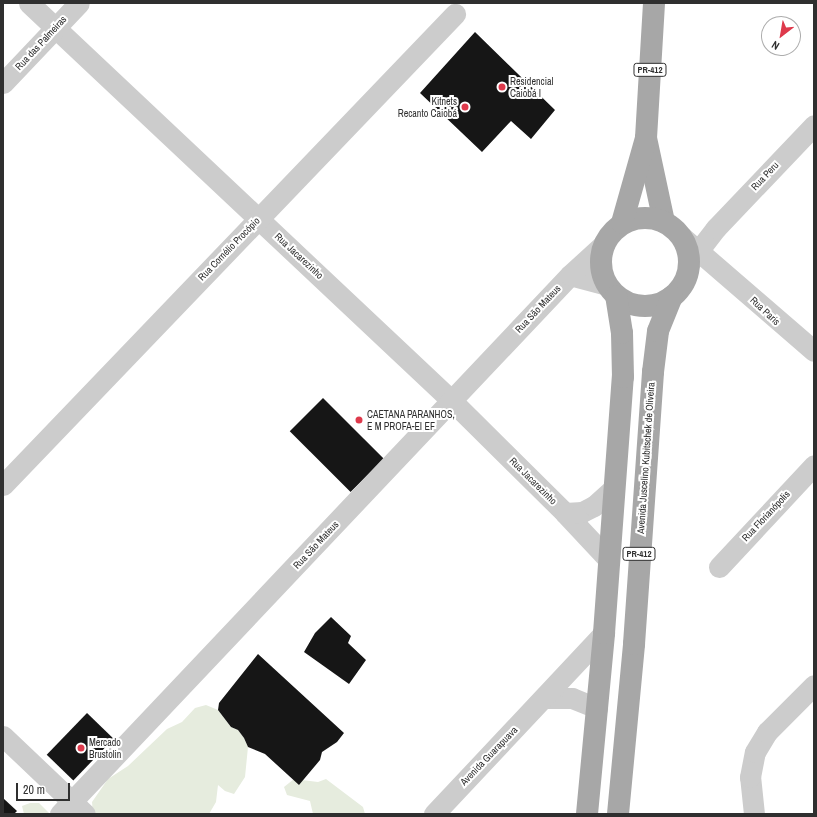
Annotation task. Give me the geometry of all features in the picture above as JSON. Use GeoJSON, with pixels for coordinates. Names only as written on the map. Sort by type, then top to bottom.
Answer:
{"type":"FeatureCollection","features":[{"type":"Feature","properties":{"kind":"main road","name":"PR-412"},"geometry":{"type":"LineString","coordinates":[[587,814],[604,633],[613,489],[623,377],[622,333],[612,291],[601,272],[600,258],[604,244],[611,232],[622,223],[646,138],[654,3]]}},
{"type":"Feature","properties":{"kind":"main road","name":"PR-412"},"geometry":{"type":"LineString","coordinates":[[646,138],[683,245],[686,278],[672,297]]}},
{"type":"Feature","properties":{"kind":"main road"},"geometry":{"type":"LineString","coordinates":[[622,223],[636,218],[650,218],[683,245]]}},
{"type":"Feature","properties":{"kind":"main road"},"geometry":{"type":"LineString","coordinates":[[612,291],[629,304],[644,306],[659,304],[672,297]]}},
{"type":"Feature","properties":{"kind":"main road","name":"Avenida Juscelino Kubitschek de Oliveira"},"geometry":{"type":"LineString","coordinates":[[618,814],[634,644],[653,372],[658,331],[672,297]]}},
{"type":"Feature","properties":{"kind":"street","name":"Rua Jacarezinho"},"geometry":{"type":"LineString","coordinates":[[29,3],[452,401],[565,513],[608,559]]}},
{"type":"Feature","properties":{"kind":"street","name":"Rua das Palmeiras"},"geometry":{"type":"LineString","coordinates":[[3,83],[79,3]]}},
{"type":"Feature","properties":{"kind":"street","name":"Rua Cornélio Procópio"},"geometry":{"type":"LineString","coordinates":[[3,485],[455,14]]}},
{"type":"Feature","properties":{"kind":"street","name":"Rua Peru"},"geometry":{"type":"LineString","coordinates":[[683,245],[716,228],[814,124]]}},
{"type":"Feature","properties":{"kind":"street"},"geometry":{"type":"LineString","coordinates":[[683,245],[692,234],[716,228]]}},
{"type":"Feature","properties":{"kind":"street","name":"Rua São Mateus"},"geometry":{"type":"LineString","coordinates":[[72,810],[570,275],[604,244]]}},
{"type":"Feature","properties":{"kind":"street","name":"Rua Paris"},"geometry":{"type":"LineString","coordinates":[[683,245],[705,265],[718,268],[814,352]]}},
{"type":"Feature","properties":{"kind":"street"},"geometry":{"type":"LineString","coordinates":[[570,275],[612,291]]}},
{"type":"Feature","properties":{"kind":"street","name":"Rua Florianópolis"},"geometry":{"type":"LineString","coordinates":[[719,567],[814,465]]}},
{"type":"Feature","properties":{"kind":"street","name":"Rua Jacarezinho"},"geometry":{"type":"LineString","coordinates":[[565,513],[582,512],[594,506],[613,489]]}},
{"type":"Feature","properties":{"kind":"street","name":"Avenida Guarapuava"},"geometry":{"type":"LineString","coordinates":[[434,814],[545,698],[604,633]]}},
{"type":"Feature","properties":{"kind":"street"},"geometry":{"type":"LineString","coordinates":[[754,814],[750,777],[755,752],[767,732],[814,685]]}},
{"type":"Feature","properties":{"kind":"street"},"geometry":{"type":"LineString","coordinates":[[545,698],[572,698],[597,708]]}},
{"type":"Feature","properties":{"kind":"street"},"geometry":{"type":"LineString","coordinates":[[3,736],[72,810]]}},
{"type":"Feature","properties":{"kind":"shaded area"},"geometry":{"type":"Polygon","coordinates":[[[206,705],[218,710],[231,727],[238,730],[248,747],[245,777],[234,794],[225,791],[218,785],[216,802],[209,814],[93,814],[92,802],[108,779],[128,766],[167,729],[182,722],[195,708],[206,705]]]}},
{"type":"Feature","properties":{"kind":"shaded area"},"geometry":{"type":"Polygon","coordinates":[[[294,779],[318,782],[326,779],[363,807],[365,814],[313,814],[310,801],[287,795],[284,787],[294,779]]]}},
{"type":"Feature","properties":{"kind":"shaded area"},"geometry":{"type":"Polygon","coordinates":[[[30,803],[39,803],[50,814],[24,814],[22,806],[30,803]]]}},
{"type":"Feature","properties":{"kind":"building"},"geometry":{"type":"Polygon","coordinates":[[[475,32],[555,110],[531,139],[511,121],[482,152],[420,93],[475,32]]]}},
{"type":"Feature","properties":{"kind":"building"},"geometry":{"type":"Polygon","coordinates":[[[323,398],[384,459],[351,492],[290,431],[323,398]]]}},
{"type":"Feature","properties":{"kind":"building"},"geometry":{"type":"Polygon","coordinates":[[[331,617],[351,636],[348,643],[366,660],[349,684],[304,652],[315,633],[331,617]]]}},
{"type":"Feature","properties":{"kind":"building"},"geometry":{"type":"Polygon","coordinates":[[[258,654],[344,733],[337,742],[322,752],[320,760],[299,785],[265,754],[248,747],[238,730],[231,727],[218,710],[219,703],[258,654]]]}},
{"type":"Feature","properties":{"kind":"building","name":"Mercado Brustolin"},"geometry":{"type":"Polygon","coordinates":[[[87,713],[114,739],[73,780],[47,755],[87,713]]]}},
{"type":"Feature","properties":{"kind":"building"},"geometry":{"type":"Polygon","coordinates":[[[3,798],[17,811],[14,814],[3,814],[3,798]]]}},
{"type":"Feature","properties":{"kind":"place","name":"Residencial Caiobá I"},"geometry":{"type":"Point","coordinates":[502,87]}},
{"type":"Feature","properties":{"kind":"place","name":"Kitnets Recanto Caiobá"},"geometry":{"type":"Point","coordinates":[465,107]}},
{"type":"Feature","properties":{"kind":"place","name":"CAETANA PARANHOS, E M PROFA-EI EF"},"geometry":{"type":"Point","coordinates":[359,420]}},
{"type":"Feature","properties":{"kind":"place","name":"Mercado Brustolin"},"geometry":{"type":"Point","coordinates":[81,748]}}]}
